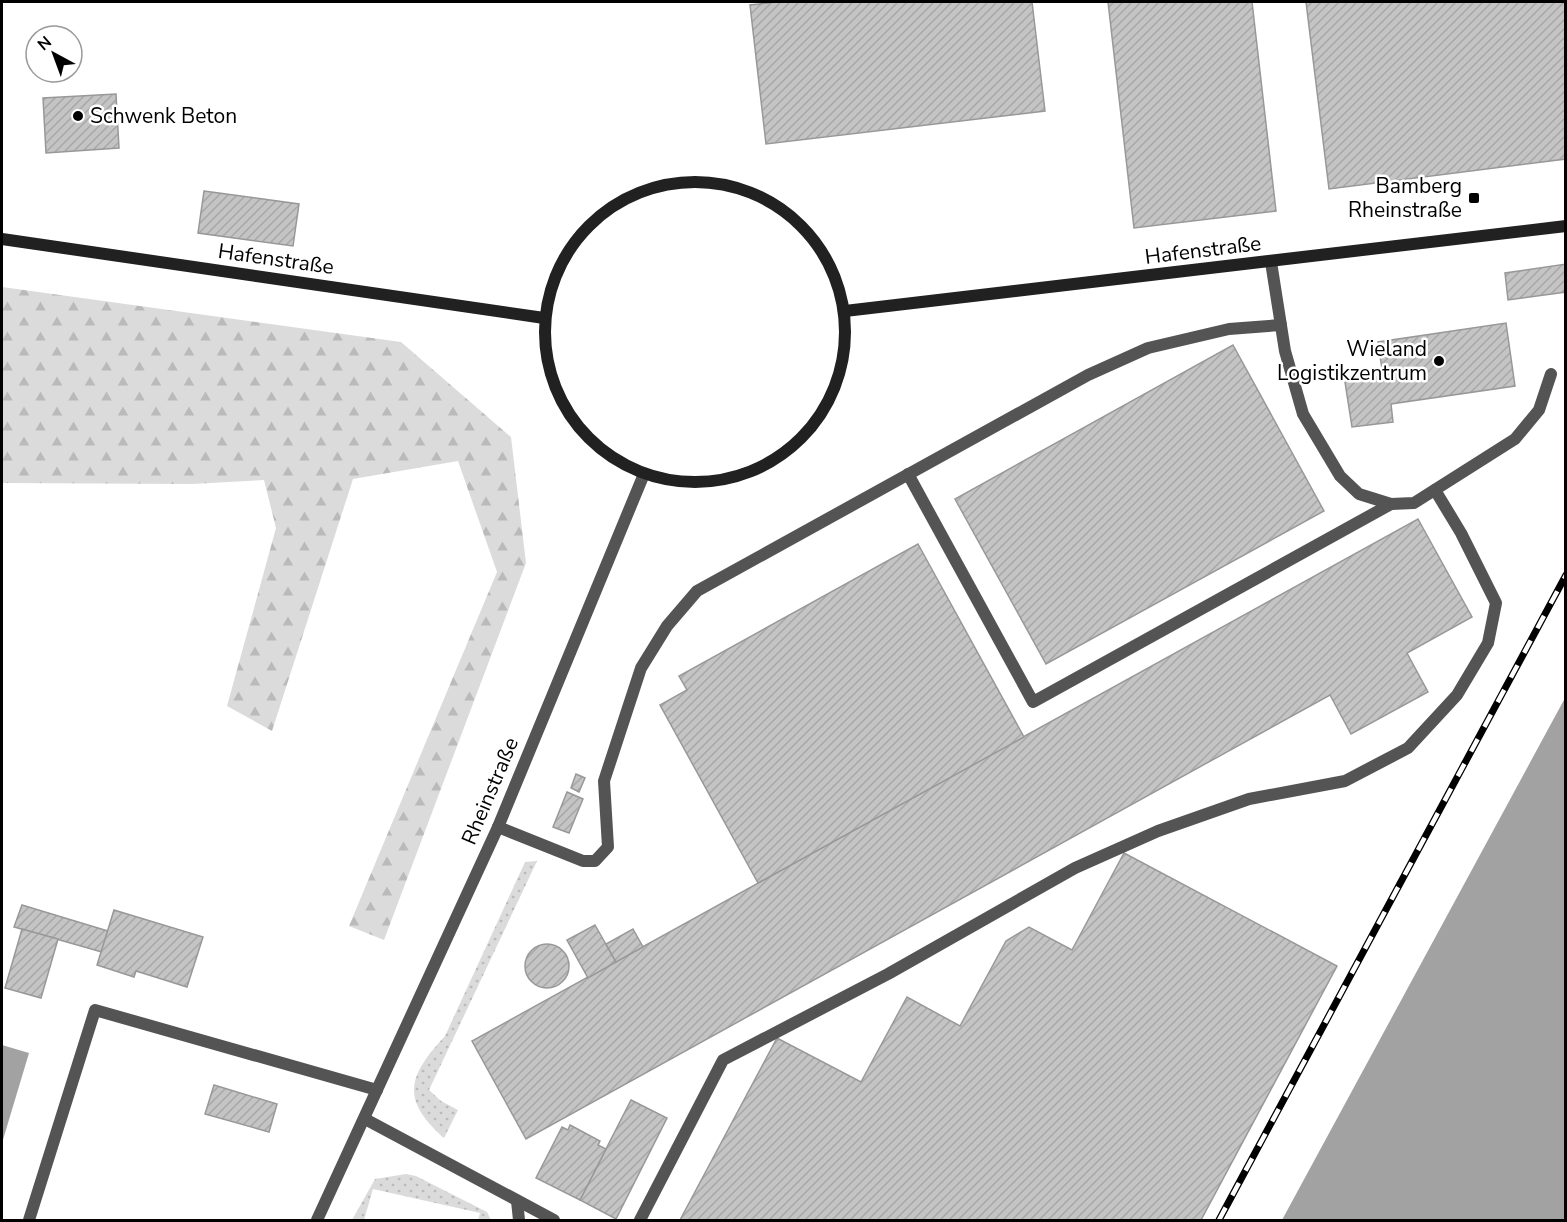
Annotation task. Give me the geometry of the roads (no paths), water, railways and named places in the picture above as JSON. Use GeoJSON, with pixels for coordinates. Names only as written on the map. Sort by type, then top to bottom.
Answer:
{"type":"FeatureCollection","features":[{"type":"Feature","properties":{"kind":"street"},"geometry":{"type":"LineString","coordinates":[[692,182],[735,187],[775,205],[808,232],[832,269],[845,311],[844,355],[831,397],[806,434],[772,462],[731,479],[687,483],[644,474],[608,456],[579,429],[558,396],[546,358],[544,318],[555,275],[577,238],[609,208],[648,189],[692,182]]}},
{"type":"Feature","properties":{"kind":"street","name":"Hafenstraße"},"geometry":{"type":"LineString","coordinates":[[845,311],[1566,226]]}},
{"type":"Feature","properties":{"kind":"street","name":"Hafenstraße"},"geometry":{"type":"LineString","coordinates":[[2,239],[544,318]]}},
{"type":"Feature","properties":{"kind":"street"},"geometry":{"type":"LineString","coordinates":[[1271,262],[1285,351],[1303,414],[1340,476],[1359,494],[1391,504],[1414,503],[1435,490],[1515,439],[1539,410],[1551,374]]}},
{"type":"Feature","properties":{"kind":"street"},"geometry":{"type":"LineString","coordinates":[[498,827],[583,861],[595,861],[608,847],[604,781],[641,668],[667,626],[697,591],[1088,375],[1148,348],[1228,329],[1281,325]]}},
{"type":"Feature","properties":{"kind":"street","name":"Rheinstraße"},"geometry":{"type":"LineString","coordinates":[[317,1221],[498,827],[644,474]]}},
{"type":"Feature","properties":{"kind":"street"},"geometry":{"type":"LineString","coordinates":[[908,474],[1033,702],[1391,504]]}},
{"type":"Feature","properties":{"kind":"street"},"geometry":{"type":"LineString","coordinates":[[640,1221],[723,1060],[888,974],[1075,868],[1158,831],[1249,799],[1345,781],[1408,748],[1462,687],[1488,644],[1496,603],[1461,532],[1435,490]]}},
{"type":"Feature","properties":{"kind":"street"},"geometry":{"type":"LineString","coordinates":[[28,1221],[95,1010],[377,1090]]}},
{"type":"Feature","properties":{"kind":"street"},"geometry":{"type":"LineString","coordinates":[[365,1119],[554,1221]]}},
{"type":"Feature","properties":{"kind":"street"},"geometry":{"type":"LineString","coordinates":[[517,1201],[519,1221]]}},
{"type":"Feature","properties":{"kind":"railway"},"geometry":{"type":"LineString","coordinates":[[1219,1220],[1566,575]]}},
{"type":"Feature","properties":{"kind":"place","name":"Schwenk Beton"},"geometry":{"type":"Point","coordinates":[78,116]}},
{"type":"Feature","properties":{"kind":"place","name":"Bamberg Rheinstraße"},"geometry":{"type":"Point","coordinates":[1474,198]}},
{"type":"Feature","properties":{"kind":"place","name":"Wieland Logistikzentrum"},"geometry":{"type":"Point","coordinates":[1439,361]}}]}
